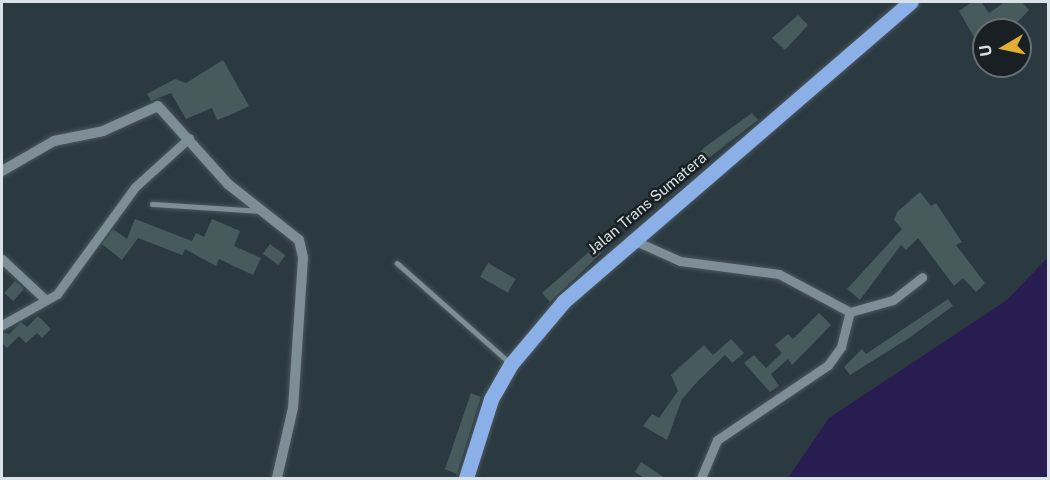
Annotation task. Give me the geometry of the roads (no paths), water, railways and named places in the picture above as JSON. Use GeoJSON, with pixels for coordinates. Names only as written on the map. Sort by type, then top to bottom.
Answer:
{"type":"FeatureCollection","features":[{"type":"Feature","properties":{"kind":"highway","name":"Jalan Trans Sumatera"},"geometry":{"type":"LineString","coordinates":[[466,478],[491,399],[511,364],[564,301],[631,239],[911,2]]}},
{"type":"Feature","properties":{"kind":"street"},"geometry":{"type":"LineString","coordinates":[[2,171],[47,144],[103,131],[153,106],[167,111],[189,138],[259,211],[299,240],[303,258],[293,408],[277,478]]}},
{"type":"Feature","properties":{"kind":"street"},"geometry":{"type":"LineString","coordinates":[[2,326],[63,288],[135,187],[189,138]]}},
{"type":"Feature","properties":{"kind":"street"},"geometry":{"type":"LineString","coordinates":[[631,239],[680,261],[779,274],[850,312],[893,300],[922,277]]}},
{"type":"Feature","properties":{"kind":"street"},"geometry":{"type":"LineString","coordinates":[[2,259],[46,300]]}},
{"type":"Feature","properties":{"kind":"street"},"geometry":{"type":"LineString","coordinates":[[701,478],[709,451],[725,433],[828,365],[841,347],[850,312]]}},
{"type":"Feature","properties":{"kind":"lane"},"geometry":{"type":"LineString","coordinates":[[152,204],[259,211]]}},
{"type":"Feature","properties":{"kind":"lane"},"geometry":{"type":"LineString","coordinates":[[397,263],[511,364]]}}]}
